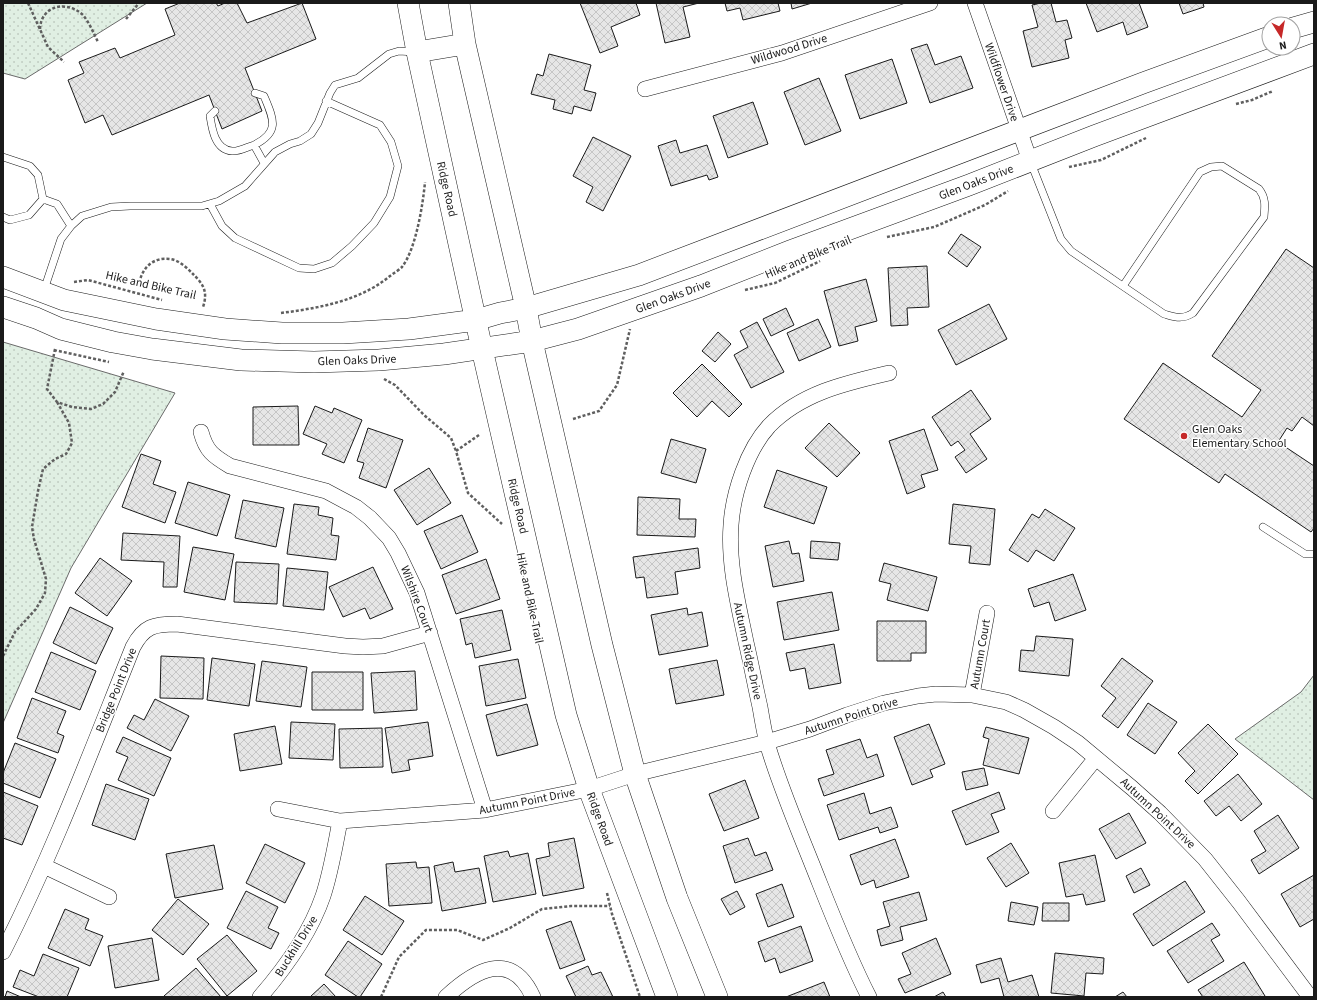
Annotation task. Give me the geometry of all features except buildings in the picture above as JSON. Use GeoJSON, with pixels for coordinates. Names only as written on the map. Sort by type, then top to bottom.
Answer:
{"type":"FeatureCollection","features":[{"type":"Feature","properties":{"kind":"street","name":"Ridge Road"},"geometry":{"type":"LineString","coordinates":[[408,3],[417,52],[482,348],[566,715],[589,789],[667,997]]}},
{"type":"Feature","properties":{"kind":"street"},"geometry":{"type":"LineString","coordinates":[[459,3],[466,44],[526,308],[532,341],[602,645],[635,774],[677,898],[718,997]]}},
{"type":"Feature","properties":{"kind":"street","name":"Wildwood Drive"},"geometry":{"type":"LineString","coordinates":[[645,89],[782,53],[930,3]]}},
{"type":"Feature","properties":{"kind":"street","name":"Wildflower Drive"},"geometry":{"type":"LineString","coordinates":[[975,3],[1030,161]]}},
{"type":"Feature","properties":{"kind":"street"},"geometry":{"type":"LineString","coordinates":[[1301,26],[1314,22]]}},
{"type":"Feature","properties":{"kind":"street"},"geometry":{"type":"LineString","coordinates":[[3,277],[46,285],[64,300],[156,319],[232,330],[343,333],[409,328],[476,320],[500,313],[526,308],[639,275],[1261,40]]}},
{"type":"Feature","properties":{"kind":"street"},"geometry":{"type":"LineString","coordinates":[[417,52],[466,44]]}},
{"type":"Feature","properties":{"kind":"street","name":"Glen Oaks Drive"},"geometry":{"type":"LineString","coordinates":[[3,307],[36,318],[61,329],[113,342],[152,349],[241,360],[314,362],[379,360],[444,354],[532,341],[578,329],[695,289],[790,251],[1314,54]]}},
{"type":"Feature","properties":{"kind":"street"},"geometry":{"type":"LineString","coordinates":[[36,318],[46,285]]}},
{"type":"Feature","properties":{"kind":"street","name":"Autumn Ridge Drive"},"geometry":{"type":"LineString","coordinates":[[869,997],[830,910],[790,809],[767,742],[734,582],[730,549],[731,524],[734,505],[742,474],[749,456],[768,427],[787,410],[818,393],[851,382],[889,373]]}},
{"type":"Feature","properties":{"kind":"street","name":"Wilshire Court"},"geometry":{"type":"LineString","coordinates":[[201,432],[208,450],[230,466],[326,491],[344,499],[356,506],[370,518],[389,538],[398,553],[417,593],[484,810]]}},
{"type":"Feature","properties":{"kind":"street","name":"Autumn Court"},"geometry":{"type":"LineString","coordinates":[[972,695],[987,613]]}},
{"type":"Feature","properties":{"kind":"street","name":"Bridge Point Drive"},"geometry":{"type":"LineString","coordinates":[[3,952],[23,913],[44,866],[133,647],[138,637],[146,630],[158,624],[177,624],[363,647],[383,646],[430,633]]}},
{"type":"Feature","properties":{"kind":"street","name":"Autumn Point Drive"},"geometry":{"type":"LineString","coordinates":[[278,809],[340,821],[484,810],[589,789],[635,774],[767,742],[810,729],[884,703],[936,694],[972,695],[1006,702],[1024,710],[1054,727],[1078,743],[1160,813],[1205,859],[1310,997]]}},
{"type":"Feature","properties":{"kind":"street"},"geometry":{"type":"LineString","coordinates":[[1053,811],[1096,758]]}},
{"type":"Feature","properties":{"kind":"street","name":"Buckhill Drive"},"geometry":{"type":"LineString","coordinates":[[260,997],[294,954],[316,914],[330,872],[340,821]]}},
{"type":"Feature","properties":{"kind":"street"},"geometry":{"type":"LineString","coordinates":[[44,866],[109,897]]}},
{"type":"Feature","properties":{"kind":"street"},"geometry":{"type":"LineString","coordinates":[[446,997],[471,977],[493,968],[502,968],[514,972],[522,979],[533,997]]}},
{"type":"Feature","properties":{"kind":"lane"},"geometry":{"type":"LineString","coordinates":[[46,285],[61,239],[71,226],[82,216],[111,207],[202,206],[220,201],[245,186],[275,152],[290,144],[300,141],[311,134],[318,123],[326,101],[335,85],[358,78],[389,54],[400,51],[417,52]]}},
{"type":"Feature","properties":{"kind":"lane"},"geometry":{"type":"LineString","coordinates":[[215,111],[210,116],[215,138],[224,150],[233,152],[254,145],[264,140],[272,131],[273,121],[264,96],[255,93]]}},
{"type":"Feature","properties":{"kind":"lane"},"geometry":{"type":"LineString","coordinates":[[210,204],[222,226],[235,238],[299,268],[314,269],[332,263],[352,246],[374,223],[390,197],[398,166],[391,142],[380,125],[326,101]]}},
{"type":"Feature","properties":{"kind":"lane"},"geometry":{"type":"LineString","coordinates":[[254,145],[264,163]]}},
{"type":"Feature","properties":{"kind":"lane"},"geometry":{"type":"LineString","coordinates":[[3,157],[30,166],[38,175],[43,199]]}},
{"type":"Feature","properties":{"kind":"lane"},"geometry":{"type":"LineString","coordinates":[[1030,161],[1061,239],[1071,251],[1164,314],[1179,318],[1187,317],[1194,313],[1264,217],[1264,198],[1262,193],[1222,166],[1211,166],[1200,172],[1123,286]]}},
{"type":"Feature","properties":{"kind":"lane"},"geometry":{"type":"LineString","coordinates":[[43,199],[57,204],[71,226]]}},
{"type":"Feature","properties":{"kind":"lane"},"geometry":{"type":"LineString","coordinates":[[3,217],[10,220],[29,215],[43,199]]}},
{"type":"Feature","properties":{"kind":"lane"},"geometry":{"type":"LineString","coordinates":[[1263,527],[1305,554],[1314,554]]}},
{"type":"Feature","properties":{"kind":"path"},"geometry":{"type":"LineString","coordinates":[[28,3],[48,47],[64,62]]}},
{"type":"Feature","properties":{"kind":"path"},"geometry":{"type":"LineString","coordinates":[[126,19],[139,3]]}},
{"type":"Feature","properties":{"kind":"path"},"geometry":{"type":"LineString","coordinates":[[40,29],[40,20],[49,10],[60,6],[72,7],[84,16],[98,42]]}},
{"type":"Feature","properties":{"kind":"path"},"geometry":{"type":"LineString","coordinates":[[883,238],[934,227],[985,205],[1011,189]]}},
{"type":"Feature","properties":{"kind":"path","name":"Hike and Bike Trail"},"geometry":{"type":"LineString","coordinates":[[139,283],[142,274],[149,264],[159,260],[171,259],[185,266],[204,288],[206,297],[203,307],[197,306]]}},
{"type":"Feature","properties":{"kind":"path","name":"Hike and Bike Trail"},"geometry":{"type":"LineString","coordinates":[[740,292],[775,283],[821,261]]}},
{"type":"Feature","properties":{"kind":"path","name":"Hike and Bike Trail"},"geometry":{"type":"LineString","coordinates":[[46,285],[88,280],[164,300]]}},
{"type":"Feature","properties":{"kind":"path"},"geometry":{"type":"LineString","coordinates":[[281,313],[345,301]]}},
{"type":"Feature","properties":{"kind":"path"},"geometry":{"type":"LineString","coordinates":[[574,419],[599,410],[618,385],[631,326]]}},
{"type":"Feature","properties":{"kind":"path"},"geometry":{"type":"LineString","coordinates":[[3,656],[16,632],[36,609],[45,593],[46,579],[32,527],[38,491],[43,469],[55,459],[66,454],[72,443],[69,423],[58,402],[47,389],[54,350],[61,329]]}},
{"type":"Feature","properties":{"kind":"path"},"geometry":{"type":"LineString","coordinates":[[58,402],[72,407],[91,409],[103,404],[115,392],[124,371]]}},
{"type":"Feature","properties":{"kind":"path"},"geometry":{"type":"LineString","coordinates":[[479,435],[456,451],[468,493],[504,525]]}},
{"type":"Feature","properties":{"kind":"path"},"geometry":{"type":"LineString","coordinates":[[381,997],[399,957],[426,930],[457,930],[483,940],[510,928],[542,909],[571,906],[610,906]]}},
{"type":"Feature","properties":{"kind":"green space"},"geometry":{"type":"Polygon","coordinates":[[[3,3],[147,3],[25,79],[3,73],[3,3]]]}},
{"type":"Feature","properties":{"kind":"green space"},"geometry":{"type":"Polygon","coordinates":[[[3,342],[175,393],[71,568],[3,723],[3,342]]]}},
{"type":"Feature","properties":{"kind":"green space"},"geometry":{"type":"Polygon","coordinates":[[[1314,675],[1314,800],[1235,739],[1301,692],[1314,675]]]}},
{"type":"Feature","properties":{"kind":"place","name":"Glen Oaks Elementary School"},"geometry":{"type":"Point","coordinates":[1184,436]}}]}
